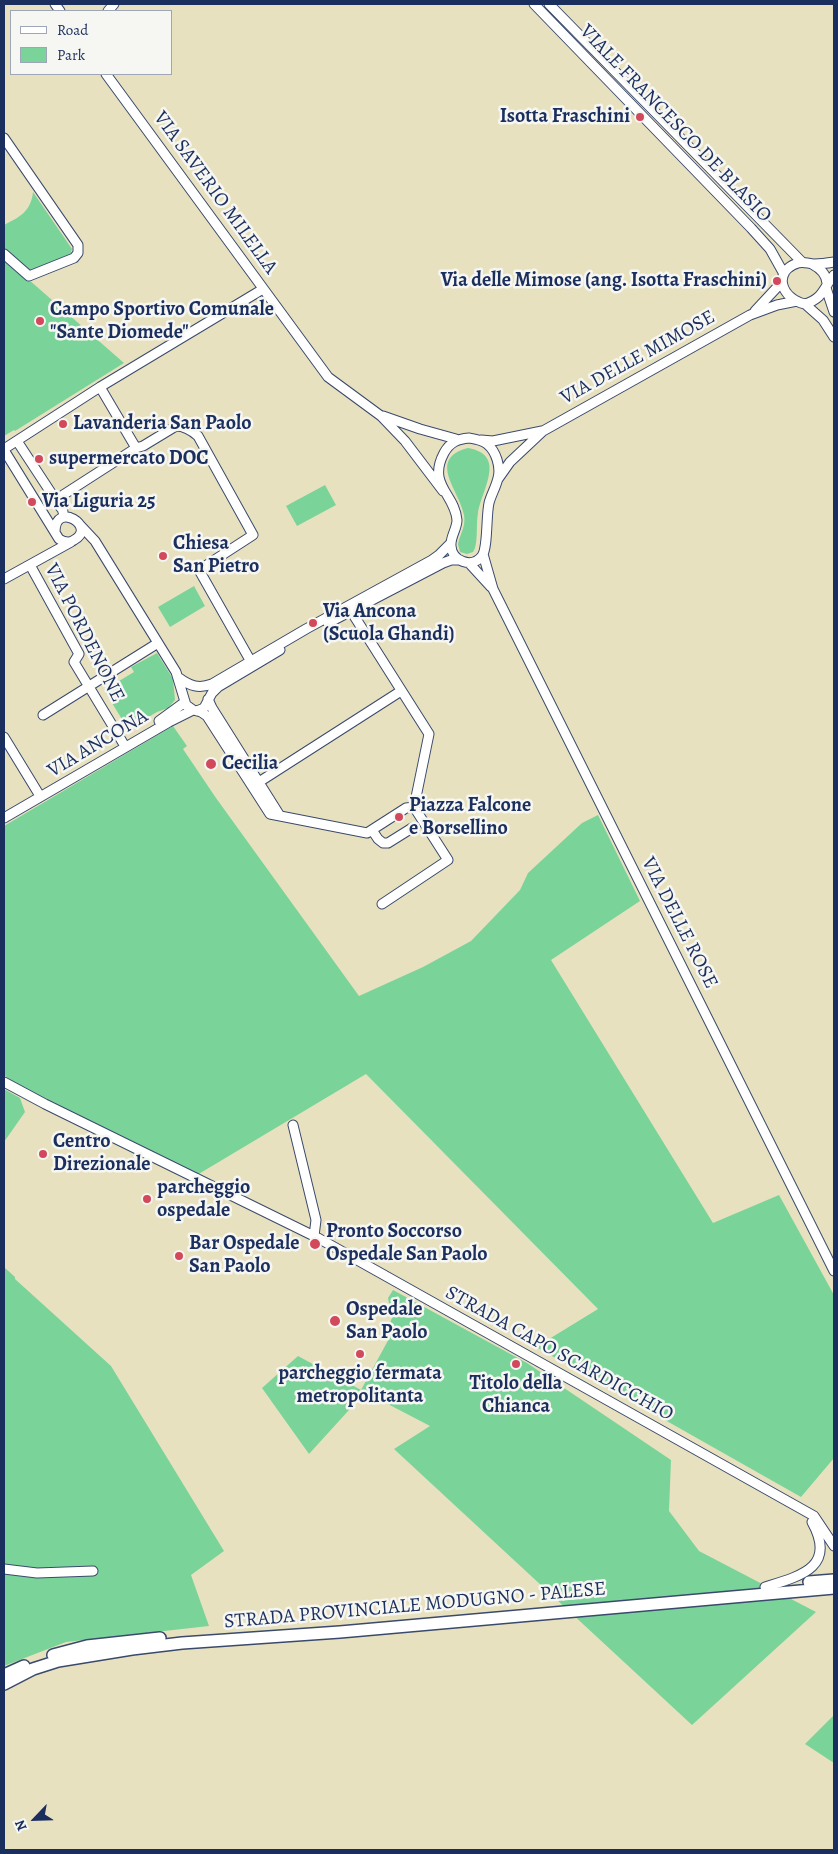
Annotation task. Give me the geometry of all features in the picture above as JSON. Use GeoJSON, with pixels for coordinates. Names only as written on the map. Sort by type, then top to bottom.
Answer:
{"type":"FeatureCollection","features":[{"type":"Feature","properties":{"kind":"main road","name":"STRADA PROVINCIALE MODUGNO - PALESE"},"geometry":{"type":"LineString","coordinates":[[4,1675],[50,1656],[87,1646],[125,1641],[335,1626],[834,1580]]}},
{"type":"Feature","properties":{"kind":"main road","name":"STRADA PROVINCIALE MODUGNO - PALESE"},"geometry":{"type":"LineString","coordinates":[[4,1684],[33,1669],[58,1661],[182,1643],[340,1632],[834,1588]]}},
{"type":"Feature","properties":{"kind":"street","name":"VIALE FRANCESCO DE BLASIO"},"geometry":{"type":"LineString","coordinates":[[534,4],[751,228],[770,249],[783,278]]}},
{"type":"Feature","properties":{"kind":"street","name":"VIALE FRANCESCO DE BLASIO"},"geometry":{"type":"LineString","coordinates":[[549,4],[802,262]]}},
{"type":"Feature","properties":{"kind":"street","name":"VIA SAVERIO MILELLA"},"geometry":{"type":"LineString","coordinates":[[107,75],[328,377],[381,416]]}},
{"type":"Feature","properties":{"kind":"street"},"geometry":{"type":"LineString","coordinates":[[4,138],[78,245],[78,253],[74,258],[29,276],[4,254]]}},
{"type":"Feature","properties":{"kind":"street"},"geometry":{"type":"LineString","coordinates":[[834,262],[812,264],[802,262],[790,267],[783,278],[784,291],[823,320],[834,337]]}},
{"type":"Feature","properties":{"kind":"street"},"geometry":{"type":"LineString","coordinates":[[812,264],[823,272],[826,277],[826,286],[834,312]]}},
{"type":"Feature","properties":{"kind":"street"},"geometry":{"type":"LineString","coordinates":[[801,302],[820,296],[834,275]]}},
{"type":"Feature","properties":{"kind":"street","name":"VIA DELLE MIMOSE"},"geometry":{"type":"LineString","coordinates":[[750,315],[783,278]]}},
{"type":"Feature","properties":{"kind":"street"},"geometry":{"type":"LineString","coordinates":[[95,541],[87,538],[63,541],[56,534],[4,449],[100,387],[263,289]]}},
{"type":"Feature","properties":{"kind":"street","name":"VIA DELLE MIMOSE"},"geometry":{"type":"LineString","coordinates":[[498,479],[510,462],[543,431],[750,315],[777,305],[801,302]]}},
{"type":"Feature","properties":{"kind":"street"},"geometry":{"type":"LineString","coordinates":[[100,387],[136,448]]}},
{"type":"Feature","properties":{"kind":"street"},"geometry":{"type":"LineString","coordinates":[[381,416],[456,439],[446,449],[440,461],[439,476],[443,490]]}},
{"type":"Feature","properties":{"kind":"street"},"geometry":{"type":"LineString","coordinates":[[381,416],[405,441],[443,490],[454,509],[457,521],[451,542],[452,552],[460,560]]}},
{"type":"Feature","properties":{"kind":"street"},"geometry":{"type":"LineString","coordinates":[[65,514],[60,503],[62,495],[136,448],[143,446],[176,426],[182,426],[191,430],[198,436],[253,535],[199,570],[250,660]]}},
{"type":"Feature","properties":{"kind":"street","name":"VIA DELLE MIMOSE"},"geometry":{"type":"LineString","coordinates":[[456,439],[469,438],[493,441],[543,431]]}},
{"type":"Feature","properties":{"kind":"street"},"geometry":{"type":"LineString","coordinates":[[195,711],[204,708],[212,693],[218,687],[307,634],[443,563],[451,560],[470,562],[477,560],[483,554],[486,545],[487,515],[490,498],[498,479],[499,467],[495,455],[487,444],[478,440]]}},
{"type":"Feature","properties":{"kind":"street"},"geometry":{"type":"LineString","coordinates":[[17,441],[65,514],[74,518],[95,541],[179,678],[186,706],[207,716],[270,814],[367,833],[406,808],[414,807]]}},
{"type":"Feature","properties":{"kind":"street"},"geometry":{"type":"LineString","coordinates":[[54,552],[58,544],[56,524],[65,514]]}},
{"type":"Feature","properties":{"kind":"street"},"geometry":{"type":"LineString","coordinates":[[4,579],[75,540],[81,529],[80,525]]}},
{"type":"Feature","properties":{"kind":"street"},"geometry":{"type":"LineString","coordinates":[[185,700],[188,690],[212,684],[250,660],[432,560],[440,555],[451,542]]}},
{"type":"Feature","properties":{"kind":"street","name":"VIA DELLE ROSE"},"geometry":{"type":"LineString","coordinates":[[483,554],[493,589],[834,1271]]}},
{"type":"Feature","properties":{"kind":"street","name":"VIA DELLE ROSE"},"geometry":{"type":"LineString","coordinates":[[470,562],[493,589]]}},
{"type":"Feature","properties":{"kind":"street","name":"VIA PORDENONE"},"geometry":{"type":"LineString","coordinates":[[30,565],[79,654],[74,662],[123,743]]}},
{"type":"Feature","properties":{"kind":"street"},"geometry":{"type":"LineString","coordinates":[[351,611],[429,734],[414,807],[448,860],[382,904]]}},
{"type":"Feature","properties":{"kind":"street"},"geometry":{"type":"LineString","coordinates":[[43,715],[158,643]]}},
{"type":"Feature","properties":{"kind":"street"},"geometry":{"type":"LineString","coordinates":[[179,678],[202,688],[207,694],[208,702],[280,816]]}},
{"type":"Feature","properties":{"kind":"street"},"geometry":{"type":"LineString","coordinates":[[259,782],[401,690]]}},
{"type":"Feature","properties":{"kind":"street","name":"VIA ANCONA"},"geometry":{"type":"LineString","coordinates":[[40,796],[48,788],[167,717],[185,700]]}},
{"type":"Feature","properties":{"kind":"street","name":"VIA ANCONA"},"geometry":{"type":"LineString","coordinates":[[40,796],[50,793],[169,722],[195,711]]}},
{"type":"Feature","properties":{"kind":"street"},"geometry":{"type":"LineString","coordinates":[[4,737],[40,796],[4,818]]}},
{"type":"Feature","properties":{"kind":"street"},"geometry":{"type":"LineString","coordinates":[[372,830],[378,839],[383,843],[388,843],[412,828]]}},
{"type":"Feature","properties":{"kind":"street","name":"STRADA CAPO SCARDICCHIO"},"geometry":{"type":"LineString","coordinates":[[4,1082],[52,1108],[314,1236],[801,1508]]}},
{"type":"Feature","properties":{"kind":"street"},"geometry":{"type":"LineString","coordinates":[[294,1125],[316,1220],[314,1236]]}},
{"type":"Feature","properties":{"kind":"street"},"geometry":{"type":"LineString","coordinates":[[801,1508],[814,1516],[834,1546]]}},
{"type":"Feature","properties":{"kind":"street"},"geometry":{"type":"LineString","coordinates":[[765,1587],[799,1577],[814,1566],[820,1554],[821,1542],[818,1531],[801,1508]]}},
{"type":"Feature","properties":{"kind":"street"},"geometry":{"type":"LineString","coordinates":[[4,1569],[37,1573],[93,1571]]}},
{"type":"Feature","properties":{"kind":"green space"},"geometry":{"type":"Polygon","coordinates":[[[33,192],[72,249],[70,255],[29,272],[4,250],[4,225],[24,213],[30,204],[33,192]]]}},
{"type":"Feature","properties":{"kind":"green space","name":"Campo Sportivo Comunale \"Sante Diomede\""},"geometry":{"type":"Polygon","coordinates":[[[4,258],[124,363],[4,436],[4,258]]]}},
{"type":"Feature","properties":{"kind":"green space"},"geometry":{"type":"Polygon","coordinates":[[[468,448],[480,452],[487,458],[489,474],[478,513],[475,548],[473,552],[467,554],[460,552],[458,544],[464,527],[464,515],[447,468],[449,460],[456,453],[468,448]]]}},
{"type":"Feature","properties":{"kind":"green space"},"geometry":{"type":"Polygon","coordinates":[[[325,485],[336,505],[297,526],[286,506],[325,485]]]}},
{"type":"Feature","properties":{"kind":"green space"},"geometry":{"type":"Polygon","coordinates":[[[194,586],[205,606],[170,627],[158,607],[194,586]]]}},
{"type":"Feature","properties":{"kind":"green space"},"geometry":{"type":"Polygon","coordinates":[[[157,653],[173,679],[175,700],[168,708],[157,712],[128,729],[104,690],[134,672],[131,667],[157,653]]]}},
{"type":"Feature","properties":{"kind":"green space"},"geometry":{"type":"Polygon","coordinates":[[[173,726],[187,746],[183,749],[216,798],[359,996],[423,967],[471,941],[520,890],[528,873],[582,823],[598,815],[640,901],[551,960],[713,1223],[779,1195],[834,1295],[834,1458],[801,1497],[536,1347],[598,1309],[366,1074],[197,1175],[13,1082],[4,1075],[4,826],[173,726]]]}},
{"type":"Feature","properties":{"kind":"green space"},"geometry":{"type":"Polygon","coordinates":[[[4,1089],[20,1098],[25,1112],[4,1142],[4,1089]]]}},
{"type":"Feature","properties":{"kind":"green space"},"geometry":{"type":"Polygon","coordinates":[[[4,1267],[111,1366],[224,1551],[191,1575],[209,1626],[66,1642],[4,1666],[4,1267]]]}},
{"type":"Feature","properties":{"kind":"green space"},"geometry":{"type":"Polygon","coordinates":[[[393,1290],[527,1363],[671,1460],[669,1511],[699,1551],[816,1612],[692,1725],[394,1449],[430,1426],[361,1390],[391,1335],[386,1332],[392,1318],[388,1298],[393,1290]]]}},
{"type":"Feature","properties":{"kind":"green space"},"geometry":{"type":"Polygon","coordinates":[[[298,1356],[361,1390],[349,1410],[309,1454],[262,1388],[298,1356]]]}},
{"type":"Feature","properties":{"kind":"green space"},"geometry":{"type":"Polygon","coordinates":[[[834,1715],[834,1763],[805,1744],[834,1715]]]}},
{"type":"Feature","properties":{"kind":"place","name":"Isotta Fraschini"},"geometry":{"type":"Point","coordinates":[640,117]}},
{"type":"Feature","properties":{"kind":"place","name":"Via delle Mimose (ang. Isotta Fraschini)"},"geometry":{"type":"Point","coordinates":[777,281]}},
{"type":"Feature","properties":{"kind":"place","name":"Campo Sportivo Comunale \"Sante Diomede\""},"geometry":{"type":"Point","coordinates":[40,321]}},
{"type":"Feature","properties":{"kind":"place","name":"Lavanderia San Paolo"},"geometry":{"type":"Point","coordinates":[63,424]}},
{"type":"Feature","properties":{"kind":"place","name":"supermercato DOC"},"geometry":{"type":"Point","coordinates":[39,459]}},
{"type":"Feature","properties":{"kind":"place","name":"Via Liguria 25"},"geometry":{"type":"Point","coordinates":[32,502]}},
{"type":"Feature","properties":{"kind":"place","name":"Chiesa San Pietro"},"geometry":{"type":"Point","coordinates":[163,556]}},
{"type":"Feature","properties":{"kind":"place","name":"Via Ancona (Scuola Ghandi)"},"geometry":{"type":"Point","coordinates":[313,623]}},
{"type":"Feature","properties":{"kind":"place","name":"Cecilia"},"geometry":{"type":"Point","coordinates":[211,764]}},
{"type":"Feature","properties":{"kind":"place","name":"Piazza Falcone e Borsellino"},"geometry":{"type":"Point","coordinates":[399,817]}},
{"type":"Feature","properties":{"kind":"place","name":"Centro Direzionale"},"geometry":{"type":"Point","coordinates":[43,1154]}},
{"type":"Feature","properties":{"kind":"place","name":"parcheggio ospedale"},"geometry":{"type":"Point","coordinates":[147,1199]}},
{"type":"Feature","properties":{"kind":"place","name":"Pronto Soccorso Ospedale San Paolo"},"geometry":{"type":"Point","coordinates":[315,1244]}},
{"type":"Feature","properties":{"kind":"place","name":"Bar Ospedale San Paolo"},"geometry":{"type":"Point","coordinates":[179,1256]}},
{"type":"Feature","properties":{"kind":"place","name":"Ospedale San Paolo"},"geometry":{"type":"Point","coordinates":[335,1321]}},
{"type":"Feature","properties":{"kind":"place","name":"parcheggio fermata metropolitanta"},"geometry":{"type":"Point","coordinates":[360,1354]}},
{"type":"Feature","properties":{"kind":"place","name":"Titolo della Chianca"},"geometry":{"type":"Point","coordinates":[516,1364]}}]}
